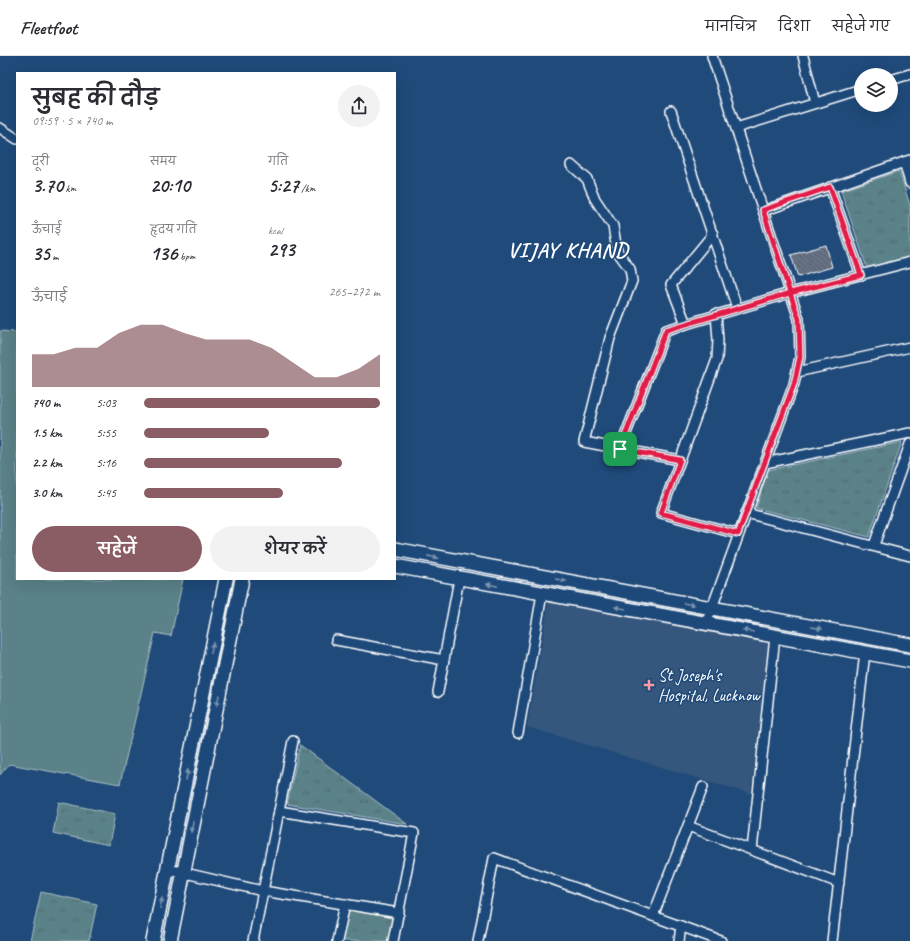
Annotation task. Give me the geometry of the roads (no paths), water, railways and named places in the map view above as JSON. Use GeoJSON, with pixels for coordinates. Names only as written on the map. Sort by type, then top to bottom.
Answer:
{"type":"FeatureCollection","features":[{"type":"Feature","properties":{"kind":"street"},"geometry":{"type":"LineString","coordinates":[[706,624],[765,463],[800,357],[799,319],[712,56]]}},
{"type":"Feature","properties":{"kind":"street"},"geometry":{"type":"LineString","coordinates":[[803,56],[815,103]]}},
{"type":"Feature","properties":{"kind":"street"},"geometry":{"type":"LineString","coordinates":[[898,78],[910,74]]}},
{"type":"Feature","properties":{"kind":"street"},"geometry":{"type":"LineString","coordinates":[[736,128],[854,91]]}},
{"type":"Feature","properties":{"kind":"street"},"geometry":{"type":"LineString","coordinates":[[672,111],[737,308]]}},
{"type":"Feature","properties":{"kind":"street"},"geometry":{"type":"LineString","coordinates":[[0,128],[16,137]]}},
{"type":"Feature","properties":{"kind":"street"},"geometry":{"type":"LineString","coordinates":[[763,210],[907,161],[910,183]]}},
{"type":"Feature","properties":{"kind":"street"},"geometry":{"type":"LineString","coordinates":[[571,165],[587,179],[596,199],[614,226],[617,251],[630,268],[632,281],[610,338],[584,442],[680,460]]}},
{"type":"Feature","properties":{"kind":"street"},"geometry":{"type":"LineString","coordinates":[[830,187],[861,275]]}},
{"type":"Feature","properties":{"kind":"street"},"geometry":{"type":"LineString","coordinates":[[686,324],[671,285],[713,234]]}},
{"type":"Feature","properties":{"kind":"street"},"geometry":{"type":"LineString","coordinates":[[620,449],[666,330],[790,293],[910,262]]}},
{"type":"Feature","properties":{"kind":"street"},"geometry":{"type":"LineString","coordinates":[[716,314],[718,340],[717,359],[661,513],[738,534]]}},
{"type":"Feature","properties":{"kind":"street"},"geometry":{"type":"LineString","coordinates":[[796,372],[910,347]]}},
{"type":"Feature","properties":{"kind":"street"},"geometry":{"type":"LineString","coordinates":[[765,463],[910,433]]}},
{"type":"Feature","properties":{"kind":"street"},"geometry":{"type":"LineString","coordinates":[[874,545],[910,444]]}},
{"type":"Feature","properties":{"kind":"street"},"geometry":{"type":"LineString","coordinates":[[746,513],[874,545],[910,556]]}},
{"type":"Feature","properties":{"kind":"street"},"geometry":{"type":"LineString","coordinates":[[396,550],[910,644]]}},
{"type":"Feature","properties":{"kind":"street"},"geometry":{"type":"LineString","coordinates":[[396,566],[706,624],[910,660]]}},
{"type":"Feature","properties":{"kind":"street"},"geometry":{"type":"LineString","coordinates":[[438,692],[459,578]]}},
{"type":"Feature","properties":{"kind":"street"},"geometry":{"type":"LineString","coordinates":[[153,941],[226,580]]}},
{"type":"Feature","properties":{"kind":"street"},"geometry":{"type":"LineString","coordinates":[[170,941],[242,580]]}},
{"type":"Feature","properties":{"kind":"street"},"geometry":{"type":"LineString","coordinates":[[518,733],[542,594]]}},
{"type":"Feature","properties":{"kind":"street"},"geometry":{"type":"LineString","coordinates":[[752,850],[775,636]]}},
{"type":"Feature","properties":{"kind":"street"},"geometry":{"type":"LineString","coordinates":[[336,640],[444,660]]}},
{"type":"Feature","properties":{"kind":"street"},"geometry":{"type":"LineString","coordinates":[[832,941],[865,652]]}},
{"type":"Feature","properties":{"kind":"street"},"geometry":{"type":"LineString","coordinates":[[253,941],[293,742]]}},
{"type":"Feature","properties":{"kind":"street"},"geometry":{"type":"LineString","coordinates":[[653,916],[703,787]]}},
{"type":"Feature","properties":{"kind":"street"},"geometry":{"type":"LineString","coordinates":[[279,811],[414,833],[394,941]]}},
{"type":"Feature","properties":{"kind":"street"},"geometry":{"type":"LineString","coordinates":[[688,826],[839,883]]}},
{"type":"Feature","properties":{"kind":"street"},"geometry":{"type":"LineString","coordinates":[[478,941],[494,858],[721,941]]}},
{"type":"Feature","properties":{"kind":"street"},"geometry":{"type":"LineString","coordinates":[[168,869],[263,891],[399,913]]}},
{"type":"Feature","properties":{"kind":"street"},"geometry":{"type":"LineString","coordinates":[[337,941],[345,904]]}},
{"type":"Feature","properties":{"kind":"street"},"geometry":{"type":"LineString","coordinates":[[679,941],[681,926]]}},
{"type":"Feature","properties":{"kind":"place","name":"St Joseph's Hospital, Lucknow"},"geometry":{"type":"Point","coordinates":[649,685]}},
{"type":"Feature","properties":{"kind":"district","name":"VIJAY KHAND"},"geometry":{"type":"Point","coordinates":[568,250]}}]}
